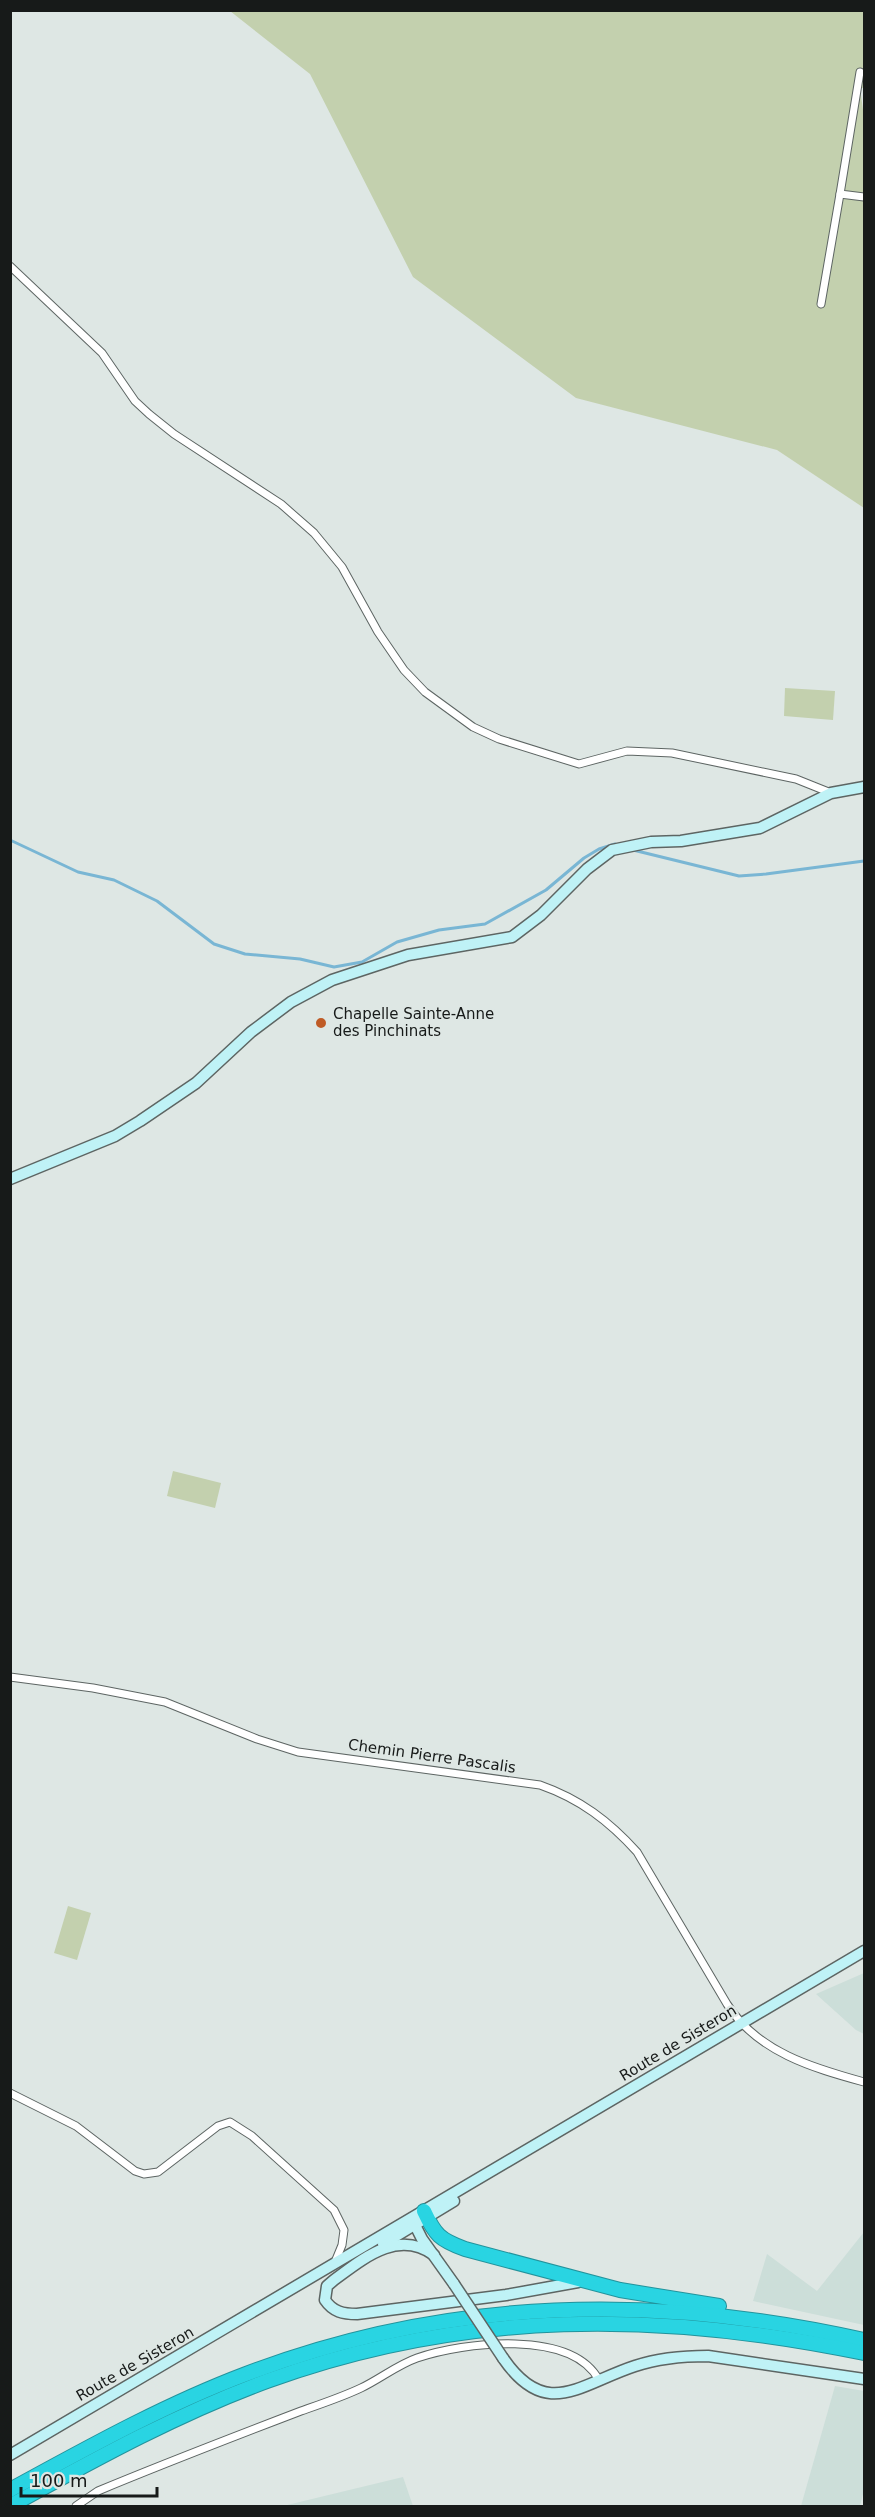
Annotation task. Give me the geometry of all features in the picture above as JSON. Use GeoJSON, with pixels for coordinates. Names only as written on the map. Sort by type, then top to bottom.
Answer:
{"type":"FeatureCollection","features":[{"type":"Feature","properties":{"kind":"highway"},"geometry":{"type":"LineString","coordinates":[[420,2218],[435,2233],[453,2245],[584,2281],[657,2297],[754,2311],[864,2339]]}},
{"type":"Feature","properties":{"kind":"highway"},"geometry":{"type":"LineString","coordinates":[[10,2490],[117,2432],[181,2401],[246,2374],[314,2351],[445,2320],[495,2313],[638,2308],[706,2313],[766,2321],[864,2339]]}},
{"type":"Feature","properties":{"kind":"highway"},"geometry":{"type":"LineString","coordinates":[[10,2506],[128,2442],[199,2409],[268,2381],[335,2360],[450,2334],[560,2323],[653,2323],[741,2331],[803,2340],[864,2353]]}},
{"type":"Feature","properties":{"kind":"street"},"geometry":{"type":"LineString","coordinates":[[821,304],[860,72]]}},
{"type":"Feature","properties":{"kind":"street"},"geometry":{"type":"LineString","coordinates":[[840,194],[864,197]]}},
{"type":"Feature","properties":{"kind":"street"},"geometry":{"type":"LineString","coordinates":[[10,266],[102,353],[135,400],[149,414],[174,434],[281,504],[314,533],[346,573],[378,632],[404,670],[425,692],[472,727],[499,739],[579,764],[627,751],[672,753],[796,779],[831,793]]}},
{"type":"Feature","properties":{"kind":"street"},"geometry":{"type":"LineString","coordinates":[[10,1179],[115,1136],[140,1121],[196,1083],[251,1032],[291,1002],[332,980],[408,955],[512,937],[541,915],[587,869],[612,850],[760,828],[831,793],[864,787]]}},
{"type":"Feature","properties":{"kind":"street","name":"Chemin Pierre Pascalis"},"geometry":{"type":"LineString","coordinates":[[10,1677],[93,1688],[165,1702],[257,1739],[298,1752],[540,1785],[567,1795],[620,1834],[637,1852],[741,2024]]}},
{"type":"Feature","properties":{"kind":"street","name":"Route de Sisteron"},"geometry":{"type":"LineString","coordinates":[[275,2300],[341,2268],[508,2162],[864,1951]]}},
{"type":"Feature","properties":{"kind":"street"},"geometry":{"type":"LineString","coordinates":[[741,2024],[789,2058],[864,2082]]}},
{"type":"Feature","properties":{"kind":"street"},"geometry":{"type":"LineString","coordinates":[[10,2093],[76,2126],[135,2171],[144,2174],[159,2172],[218,2126],[230,2122],[252,2136],[334,2211],[344,2230],[342,2244],[335,2262]]}},
{"type":"Feature","properties":{"kind":"street"},"geometry":{"type":"LineString","coordinates":[[420,2218],[434,2255],[503,2358],[521,2380],[543,2392],[566,2392],[667,2358],[699,2356],[864,2379]]}},
{"type":"Feature","properties":{"kind":"street","name":"Route de Sisteron"},"geometry":{"type":"LineString","coordinates":[[10,2455],[275,2300],[335,2262],[420,2218]]}},
{"type":"Feature","properties":{"kind":"street"},"geometry":{"type":"LineString","coordinates":[[434,2255],[424,2247],[413,2244],[392,2245],[334,2280],[327,2286],[325,2300],[330,2308],[338,2313],[357,2314],[506,2295],[566,2282],[584,2281]]}},
{"type":"Feature","properties":{"kind":"street"},"geometry":{"type":"LineString","coordinates":[[76,2506],[108,2487],[361,2388],[416,2358],[480,2346],[557,2349],[584,2362],[599,2380]]}},
{"type":"Feature","properties":{"kind":"shaded area"},"geometry":{"type":"Polygon","coordinates":[[[864,1973],[864,2034],[856,2030],[816,1994],[864,1973]]]}},
{"type":"Feature","properties":{"kind":"shaded area"},"geometry":{"type":"Polygon","coordinates":[[[864,2232],[864,2325],[753,2301],[767,2254],[817,2291],[864,2232]]]}},
{"type":"Feature","properties":{"kind":"shaded area"},"geometry":{"type":"Polygon","coordinates":[[[835,2386],[864,2391],[864,2490],[860,2506],[801,2506],[835,2386]]]}},
{"type":"Feature","properties":{"kind":"shaded area"},"geometry":{"type":"Polygon","coordinates":[[[403,2477],[413,2506],[283,2506],[403,2477]]]}},
{"type":"Feature","properties":{"kind":"green space"},"geometry":{"type":"Polygon","coordinates":[[[230,11],[864,11],[864,88],[860,88],[864,117],[864,508],[777,450],[576,398],[413,277],[310,74],[230,11]]]}},
{"type":"Feature","properties":{"kind":"green space"},"geometry":{"type":"Polygon","coordinates":[[[785,688],[835,691],[833,720],[784,716],[785,688]]]}},
{"type":"Feature","properties":{"kind":"green space"},"geometry":{"type":"Polygon","coordinates":[[[173,1471],[221,1483],[215,1508],[167,1496],[173,1471]]]}},
{"type":"Feature","properties":{"kind":"green space"},"geometry":{"type":"Polygon","coordinates":[[[68,1906],[91,1913],[77,1960],[54,1953],[68,1906]]]}},
{"type":"Feature","properties":{"kind":"waterway"},"geometry":{"type":"LineString","coordinates":[[10,840],[78,872],[114,880],[157,901],[214,944],[245,954],[300,959],[334,967],[362,962],[397,942],[439,930],[485,924],[546,890],[584,858],[599,849],[615,844]]}},
{"type":"Feature","properties":{"kind":"waterway"},"geometry":{"type":"LineString","coordinates":[[633,850],[739,876],[864,861]]}},
{"type":"Feature","properties":{"kind":"place","name":"Chapelle Sainte-Anne des Pinchinats"},"geometry":{"type":"Point","coordinates":[321,1023]}}]}
